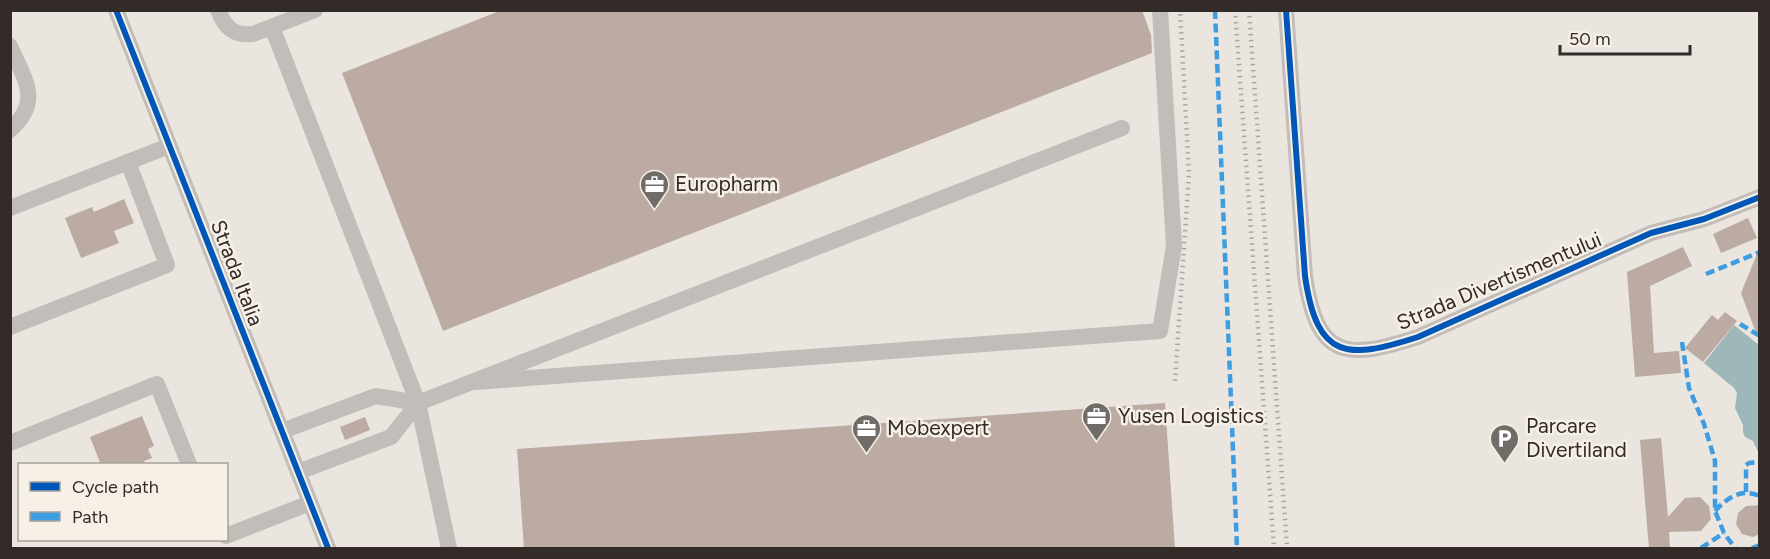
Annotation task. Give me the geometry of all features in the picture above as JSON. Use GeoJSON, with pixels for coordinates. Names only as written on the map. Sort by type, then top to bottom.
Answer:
{"type":"FeatureCollection","features":[{"type":"Feature","properties":{"kind":"street","name":"Strada Italia"},"geometry":{"type":"LineString","coordinates":[[116,10],[328,549]]}},
{"type":"Feature","properties":{"kind":"street"},"geometry":{"type":"LineString","coordinates":[[218,10],[225,25],[233,32],[243,35],[253,34],[315,10]]}},
{"type":"Feature","properties":{"kind":"street"},"geometry":{"type":"LineString","coordinates":[[475,382],[1160,331],[1174,246],[1160,10]]}},
{"type":"Feature","properties":{"kind":"street","name":"Strada Divertismentului"},"geometry":{"type":"LineString","coordinates":[[1286,10],[1308,299],[1320,328],[1334,345],[1347,350],[1363,351],[1418,337],[1651,233],[1704,219],[1760,197]]}},
{"type":"Feature","properties":{"kind":"street"},"geometry":{"type":"LineString","coordinates":[[272,27],[418,403],[449,549]]}},
{"type":"Feature","properties":{"kind":"street"},"geometry":{"type":"LineString","coordinates":[[10,46],[29,93],[25,114],[10,130]]}},
{"type":"Feature","properties":{"kind":"street"},"geometry":{"type":"LineString","coordinates":[[282,431],[376,396],[418,403],[1122,128]]}},
{"type":"Feature","properties":{"kind":"street"},"geometry":{"type":"LineString","coordinates":[[10,208],[169,146]]}},
{"type":"Feature","properties":{"kind":"street"},"geometry":{"type":"LineString","coordinates":[[10,327],[167,266],[128,162]]}},
{"type":"Feature","properties":{"kind":"street"},"geometry":{"type":"LineString","coordinates":[[10,443],[157,384],[188,463]]}},
{"type":"Feature","properties":{"kind":"street"},"geometry":{"type":"LineString","coordinates":[[298,472],[391,436],[418,403]]}},
{"type":"Feature","properties":{"kind":"street"},"geometry":{"type":"LineString","coordinates":[[228,535],[310,503]]}},
{"type":"Feature","properties":{"kind":"water"},"geometry":{"type":"Polygon","coordinates":[[[1734,325],[1759,345],[1759,454],[1753,441],[1745,437],[1743,432],[1743,425],[1735,408],[1737,393],[1734,388],[1704,363],[1734,325]]]}},
{"type":"Feature","properties":{"kind":"building"},"geometry":{"type":"Polygon","coordinates":[[[502,10],[1142,10],[1151,35],[1152,53],[443,331],[342,73],[502,10]]]}},
{"type":"Feature","properties":{"kind":"building"},"geometry":{"type":"Polygon","coordinates":[[[124,199],[134,223],[114,231],[119,243],[81,258],[65,218],[92,207],[94,212],[124,199]]]}},
{"type":"Feature","properties":{"kind":"building"},"geometry":{"type":"Polygon","coordinates":[[[1748,218],[1757,238],[1721,253],[1713,234],[1748,218]]]}},
{"type":"Feature","properties":{"kind":"building"},"geometry":{"type":"Polygon","coordinates":[[[1683,247],[1692,266],[1650,286],[1654,353],[1679,351],[1681,373],[1635,377],[1627,272],[1683,247]]]}},
{"type":"Feature","properties":{"kind":"building"},"geometry":{"type":"Polygon","coordinates":[[[1759,249],[1760,338],[1758,338],[1741,293],[1759,249]]]}},
{"type":"Feature","properties":{"kind":"building"},"geometry":{"type":"Polygon","coordinates":[[[1725,312],[1737,321],[1703,362],[1685,348],[1712,315],[1718,320],[1725,312]]]}},
{"type":"Feature","properties":{"kind":"building"},"geometry":{"type":"Polygon","coordinates":[[[1165,403],[1175,549],[524,549],[517,449],[1165,403]]]}},
{"type":"Feature","properties":{"kind":"building"},"geometry":{"type":"Polygon","coordinates":[[[142,416],[154,446],[148,449],[152,458],[144,461],[144,463],[100,463],[90,437],[142,416]]]}},
{"type":"Feature","properties":{"kind":"building"},"geometry":{"type":"Polygon","coordinates":[[[365,417],[370,430],[345,440],[340,427],[365,417]]]}},
{"type":"Feature","properties":{"kind":"building"},"geometry":{"type":"Polygon","coordinates":[[[1661,438],[1668,517],[1685,498],[1700,497],[1709,506],[1711,519],[1701,531],[1669,532],[1670,549],[1649,549],[1640,440],[1661,438]]]}},
{"type":"Feature","properties":{"kind":"building"},"geometry":{"type":"Polygon","coordinates":[[[1760,505],[1760,534],[1753,537],[1742,534],[1736,524],[1738,513],[1746,506],[1760,505]]]}},
{"type":"Feature","properties":{"kind":"railway"},"geometry":{"type":"LineString","coordinates":[[1175,381],[1189,173],[1180,10]]}},
{"type":"Feature","properties":{"kind":"railway"},"geometry":{"type":"LineString","coordinates":[[1235,10],[1274,548]]}},
{"type":"Feature","properties":{"kind":"railway"},"geometry":{"type":"LineString","coordinates":[[1249,10],[1287,548]]}},
{"type":"Feature","properties":{"kind":"marked path"},"geometry":{"type":"LineString","coordinates":[[1215,10],[1237,548]]}},
{"type":"Feature","properties":{"kind":"marked path"},"geometry":{"type":"LineString","coordinates":[[1706,274],[1760,252]]}},
{"type":"Feature","properties":{"kind":"marked path"},"geometry":{"type":"LineString","coordinates":[[1740,324],[1760,336]]}},
{"type":"Feature","properties":{"kind":"marked path"},"geometry":{"type":"LineString","coordinates":[[1682,342],[1689,388],[1704,424],[1715,461],[1715,511],[1724,533],[1735,548]]}},
{"type":"Feature","properties":{"kind":"marked path"},"geometry":{"type":"LineString","coordinates":[[1746,492],[1746,465],[1760,462]]}},
{"type":"Feature","properties":{"kind":"marked path"},"geometry":{"type":"LineString","coordinates":[[1715,511],[1735,495],[1747,493],[1760,496]]}},
{"type":"Feature","properties":{"kind":"marked path"},"geometry":{"type":"LineString","coordinates":[[1701,548],[1724,533]]}},
{"type":"Feature","properties":{"kind":"marked path"},"geometry":{"type":"LineString","coordinates":[[1752,548],[1760,545]]}},
{"type":"Feature","properties":{"kind":"cycle path"},"geometry":{"type":"LineString","coordinates":[[116,10],[328,548]]}},
{"type":"Feature","properties":{"kind":"cycle path"},"geometry":{"type":"LineString","coordinates":[[1286,10],[1305,276],[1310,304],[1318,324],[1327,338],[1339,347],[1354,350],[1372,349],[1418,337],[1651,233],[1704,219],[1760,197]]}},
{"type":"Feature","properties":{"kind":"place","name":"Europharm"},"geometry":{"type":"Point","coordinates":[654,210]}},
{"type":"Feature","properties":{"kind":"place","name":"Yusen Logistics"},"geometry":{"type":"Point","coordinates":[1097,442]}},
{"type":"Feature","properties":{"kind":"place","name":"Mobexpert"},"geometry":{"type":"Point","coordinates":[866,454]}},
{"type":"Feature","properties":{"kind":"place","name":"Parcare Divertiland"},"geometry":{"type":"Point","coordinates":[1505,464]}}]}
